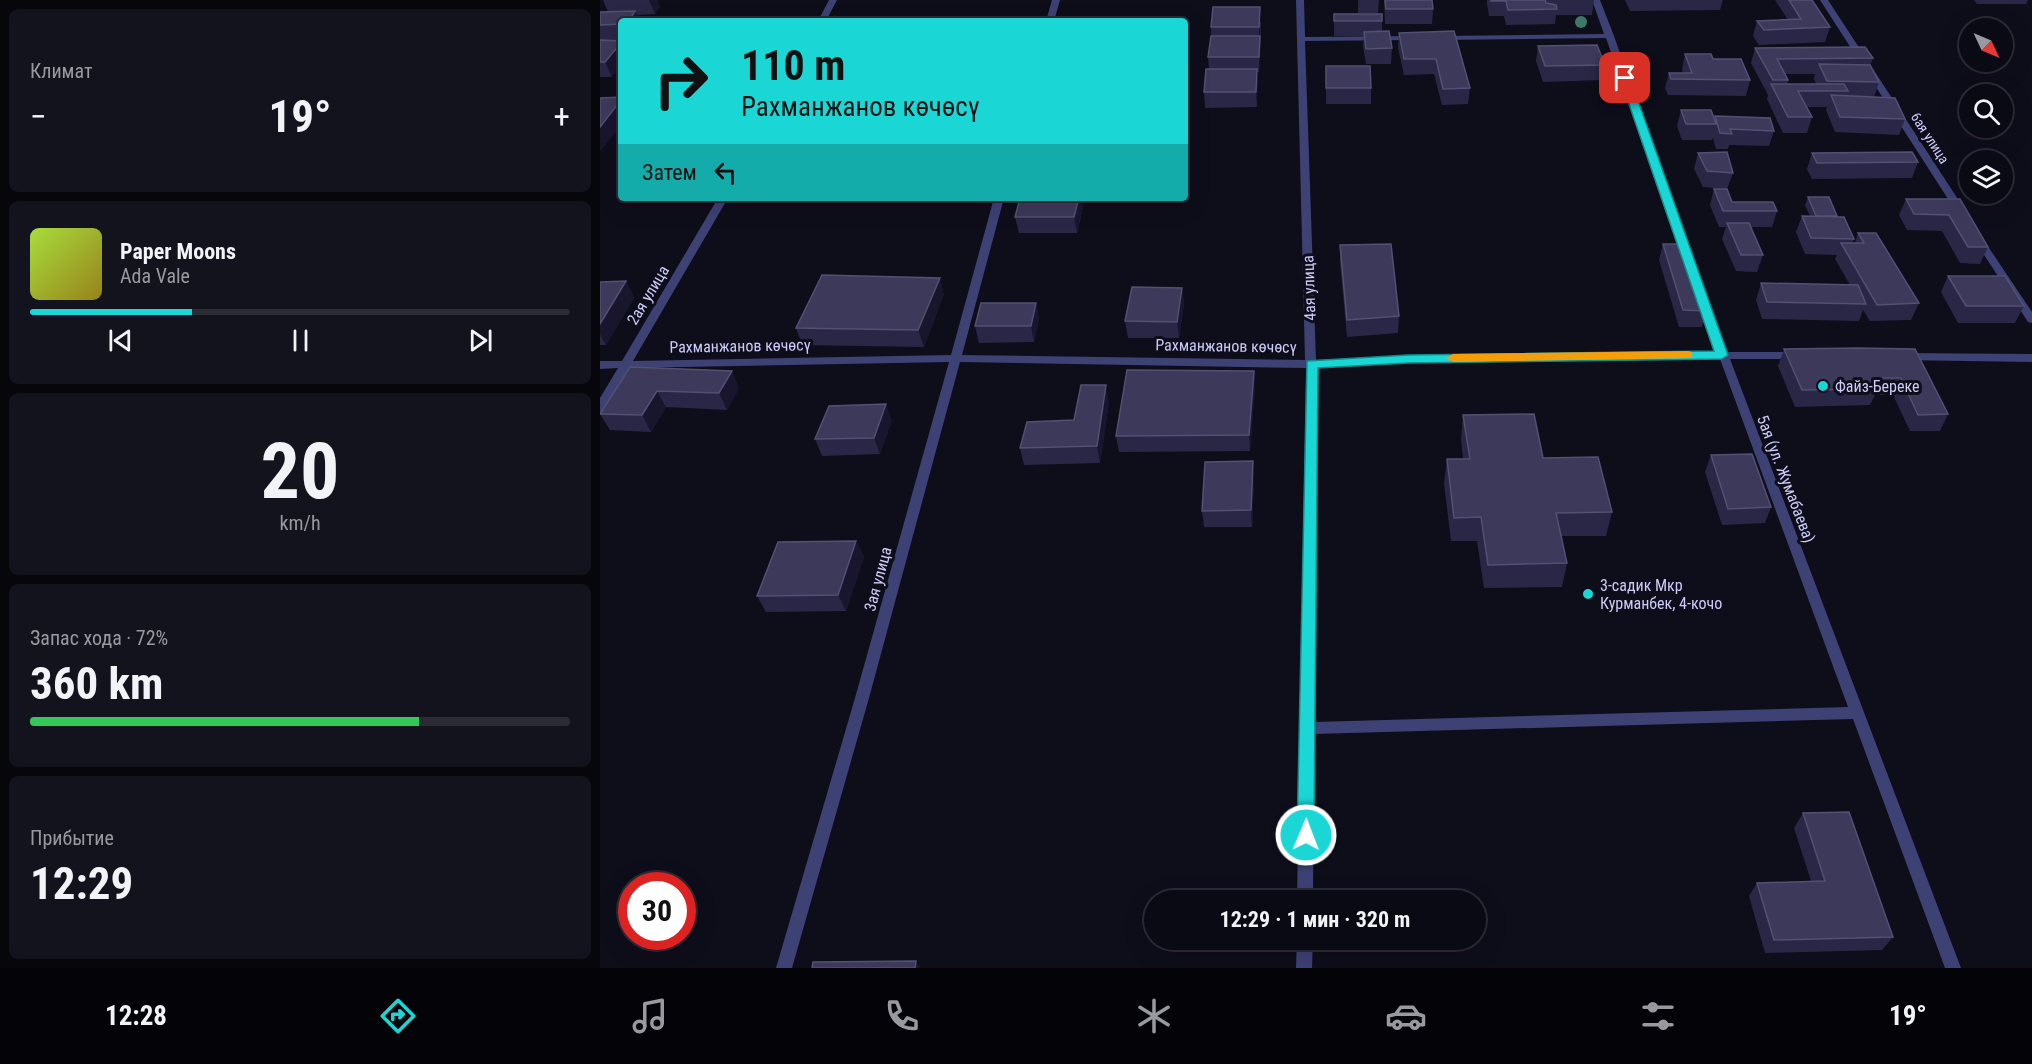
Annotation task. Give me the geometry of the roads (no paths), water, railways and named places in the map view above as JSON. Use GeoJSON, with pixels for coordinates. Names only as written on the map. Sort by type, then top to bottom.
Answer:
{"type":"FeatureCollection","features":[{"type":"Feature","properties":{"kind":"street"},"geometry":{"type":"LineString","coordinates":[[824,18],[833,0]]}},
{"type":"Feature","properties":{"kind":"street"},"geometry":{"type":"LineString","coordinates":[[1051,18],[1056,0]]}},
{"type":"Feature","properties":{"kind":"street","name":"4ая улица"},"geometry":{"type":"LineString","coordinates":[[1300,0],[1311,364],[1305,890]]}},
{"type":"Feature","properties":{"kind":"street"},"geometry":{"type":"LineString","coordinates":[[1596,0],[1691,267]]}},
{"type":"Feature","properties":{"kind":"street","name":"6ая улица"},"geometry":{"type":"LineString","coordinates":[[1824,0],[1967,220]]}},
{"type":"Feature","properties":{"kind":"street"},"geometry":{"type":"LineString","coordinates":[[1432,38],[1610,36]]}},
{"type":"Feature","properties":{"kind":"street"},"geometry":{"type":"LineString","coordinates":[[1302,39],[1420,38]]}},
{"type":"Feature","properties":{"kind":"street","name":"2ая улица"},"geometry":{"type":"LineString","coordinates":[[600,408],[721,201]]}},
{"type":"Feature","properties":{"kind":"street","name":"3ая улица"},"geometry":{"type":"LineString","coordinates":[[784,968],[862,698],[998,201]]}},
{"type":"Feature","properties":{"kind":"street"},"geometry":{"type":"LineString","coordinates":[[1974,230],[2032,320]]}},
{"type":"Feature","properties":{"kind":"street","name":"5ая (ул. Жумабаева)"},"geometry":{"type":"LineString","coordinates":[[1699,289],[1953,968]]}},
{"type":"Feature","properties":{"kind":"street","name":"Рахманжанов көчөсү"},"geometry":{"type":"LineString","coordinates":[[600,364],[955,358],[1311,364],[1408,359],[1805,356]]}},
{"type":"Feature","properties":{"kind":"street"},"geometry":{"type":"LineString","coordinates":[[1889,356],[2032,358]]}},
{"type":"Feature","properties":{"kind":"street"},"geometry":{"type":"LineString","coordinates":[[1307,728],[1857,713]]}},
{"type":"Feature","properties":{"kind":"street"},"geometry":{"type":"LineString","coordinates":[[1304,968],[1305,950]]}},
{"type":"Feature","properties":{"kind":"place","name":"Файз-Береке"},"geometry":{"type":"Point","coordinates":[1823,386]}},
{"type":"Feature","properties":{"kind":"place","name":"3-садик Мкр Курманбек, 4-кочо"},"geometry":{"type":"Point","coordinates":[1588,594]}}]}
